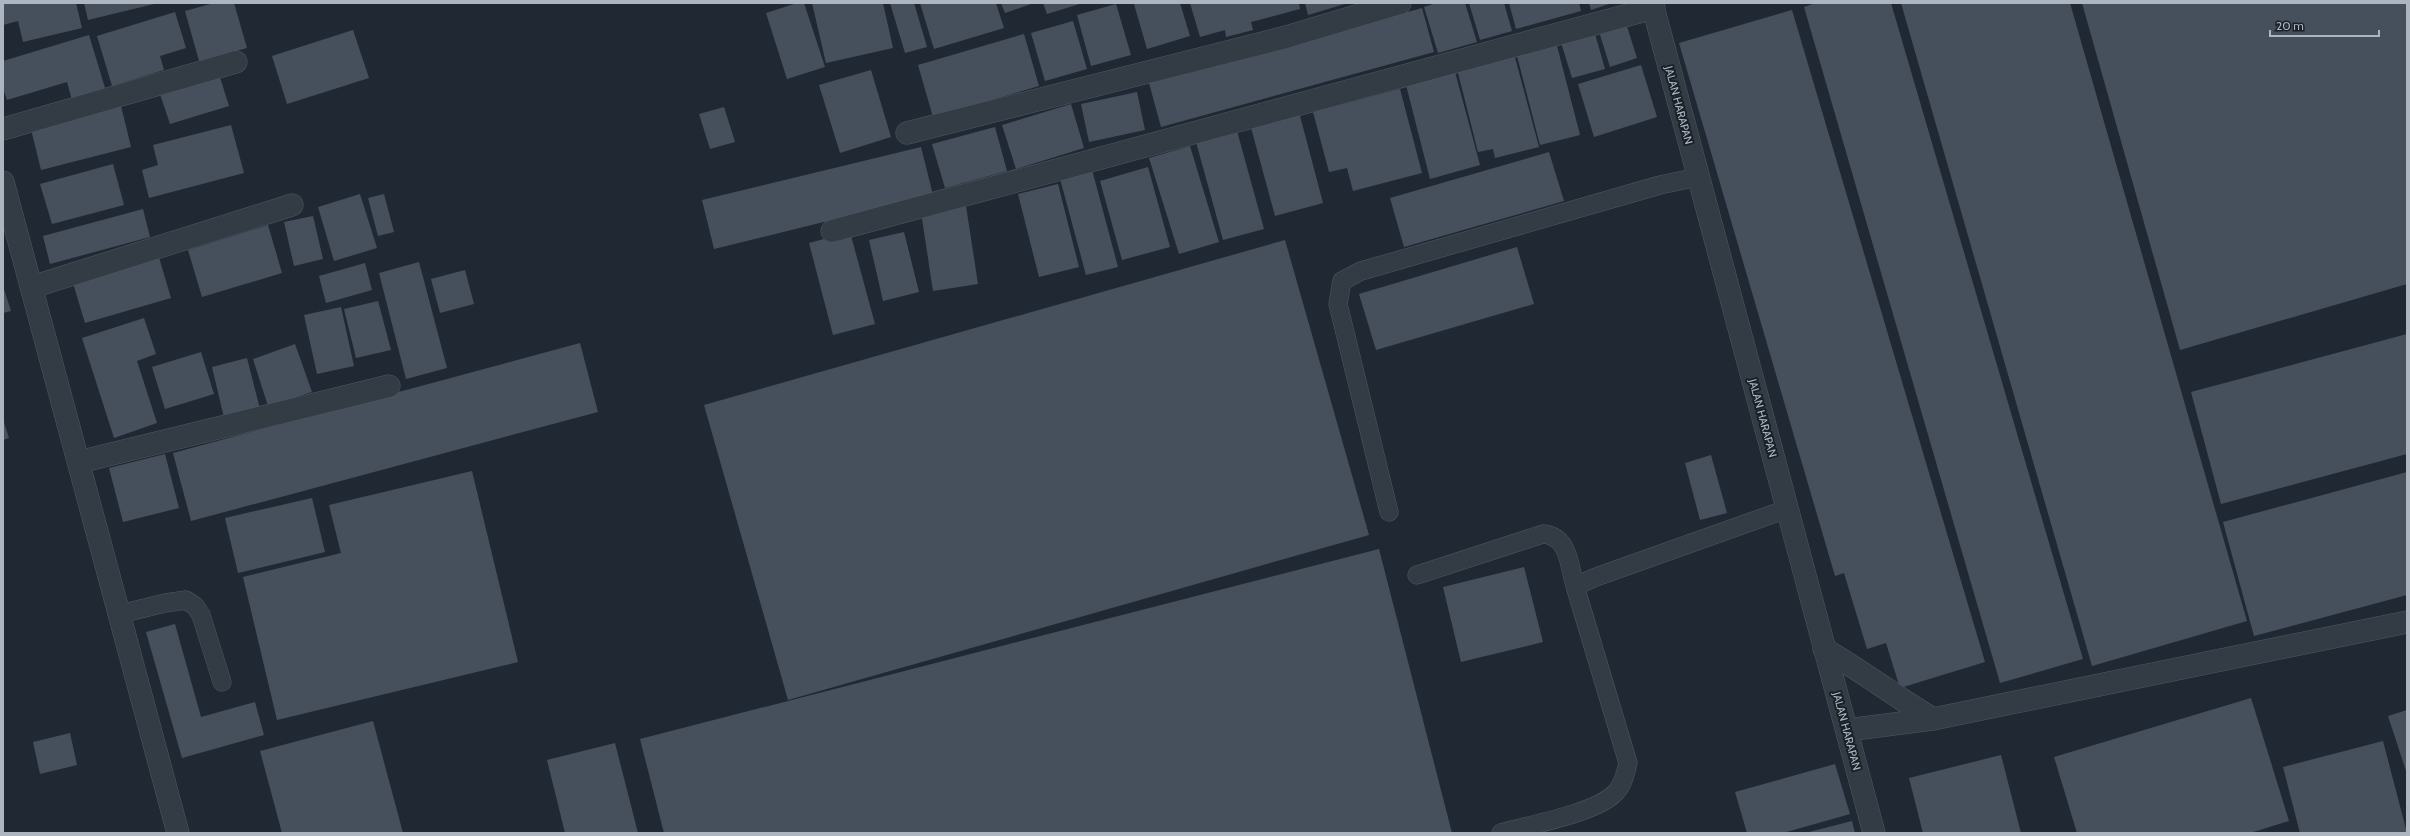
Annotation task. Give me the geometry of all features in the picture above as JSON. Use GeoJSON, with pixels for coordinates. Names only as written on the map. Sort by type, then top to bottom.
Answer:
{"type":"FeatureCollection","features":[{"type":"Feature","properties":{"kind":"street"},"geometry":{"type":"LineString","coordinates":[[907,133],[1286,37],[1400,3]]}},
{"type":"Feature","properties":{"kind":"street"},"geometry":{"type":"LineString","coordinates":[[832,231],[1166,142],[1653,6]]}},
{"type":"Feature","properties":{"kind":"street","name":"JALAN HARAPAN"},"geometry":{"type":"LineString","coordinates":[[1653,6],[1874,833]]}},
{"type":"Feature","properties":{"kind":"street"},"geometry":{"type":"LineString","coordinates":[[3,129],[236,62]]}},
{"type":"Feature","properties":{"kind":"street"},"geometry":{"type":"LineString","coordinates":[[3,182],[178,833]]}},
{"type":"Feature","properties":{"kind":"street"},"geometry":{"type":"LineString","coordinates":[[32,287],[292,205]]}},
{"type":"Feature","properties":{"kind":"street"},"geometry":{"type":"LineString","coordinates":[[79,462],[389,386]]}},
{"type":"Feature","properties":{"kind":"street"},"geometry":{"type":"LineString","coordinates":[[1847,730],[1933,719],[2407,622]]}},
{"type":"Feature","properties":{"kind":"street"},"geometry":{"type":"LineString","coordinates":[[1824,649],[1864,673],[1883,688],[1933,719]]}},
{"type":"Feature","properties":{"kind":"lane"},"geometry":{"type":"LineString","coordinates":[[1389,512],[1338,304],[1342,281],[1361,270],[1660,185],[1698,177]]}},
{"type":"Feature","properties":{"kind":"lane"},"geometry":{"type":"LineString","coordinates":[[1575,586],[1609,572],[1787,509]]}},
{"type":"Feature","properties":{"kind":"lane"},"geometry":{"type":"LineString","coordinates":[[1417,576],[1543,534],[1552,535],[1560,539],[1564,548],[1628,763],[1623,782],[1615,794],[1598,805],[1501,833]]}},
{"type":"Feature","properties":{"kind":"lane"},"geometry":{"type":"LineString","coordinates":[[120,614],[165,603],[186,600],[195,606],[201,616],[222,682]]}},
{"type":"Feature","properties":{"kind":"building"},"geometry":{"type":"Polygon","coordinates":[[[3,3],[76,3],[82,28],[23,42],[18,21],[3,25],[3,3]]]}},
{"type":"Feature","properties":{"kind":"building"},"geometry":{"type":"Polygon","coordinates":[[[84,3],[154,3],[154,4],[88,20],[84,3]]]}},
{"type":"Feature","properties":{"kind":"building"},"geometry":{"type":"Polygon","coordinates":[[[214,3],[234,3],[247,48],[199,61],[185,11],[214,3]]]}},
{"type":"Feature","properties":{"kind":"building"},"geometry":{"type":"Polygon","coordinates":[[[797,3],[804,3],[825,67],[787,79],[766,13],[797,3]]]}},
{"type":"Feature","properties":{"kind":"building"},"geometry":{"type":"Polygon","coordinates":[[[812,3],[883,3],[893,48],[826,63],[812,3]]]}},
{"type":"Feature","properties":{"kind":"building"},"geometry":{"type":"Polygon","coordinates":[[[890,3],[914,3],[927,47],[905,53],[890,3]]]}},
{"type":"Feature","properties":{"kind":"building"},"geometry":{"type":"Polygon","coordinates":[[[920,3],[996,3],[1004,28],[934,49],[920,3]]]}},
{"type":"Feature","properties":{"kind":"building"},"geometry":{"type":"Polygon","coordinates":[[[1001,3],[1034,3],[1005,13],[1001,3]]]}},
{"type":"Feature","properties":{"kind":"building"},"geometry":{"type":"Polygon","coordinates":[[[1043,3],[1083,3],[1047,14],[1043,3]]]}},
{"type":"Feature","properties":{"kind":"building"},"geometry":{"type":"Polygon","coordinates":[[[1180,3],[1190,36],[1147,49],[1134,4],[1180,3]]]}},
{"type":"Feature","properties":{"kind":"building"},"geometry":{"type":"Polygon","coordinates":[[[1190,3],[1299,3],[1300,9],[1251,22],[1253,30],[1226,37],[1225,30],[1200,37],[1190,3]]]}},
{"type":"Feature","properties":{"kind":"building"},"geometry":{"type":"Polygon","coordinates":[[[1305,3],[1348,3],[1308,15],[1305,3]]]}},
{"type":"Feature","properties":{"kind":"building"},"geometry":{"type":"Polygon","coordinates":[[[1436,3],[1465,3],[1477,42],[1438,53],[1424,7],[1436,3]]]}},
{"type":"Feature","properties":{"kind":"building"},"geometry":{"type":"Polygon","coordinates":[[[1469,3],[1504,3],[1512,31],[1480,40],[1469,3]]]}},
{"type":"Feature","properties":{"kind":"building"},"geometry":{"type":"Polygon","coordinates":[[[1509,3],[1579,3],[1581,11],[1516,29],[1509,3]]]}},
{"type":"Feature","properties":{"kind":"building"},"geometry":{"type":"Polygon","coordinates":[[[1589,3],[1612,3],[1591,10],[1589,3]]]}},
{"type":"Feature","properties":{"kind":"building"},"geometry":{"type":"Polygon","coordinates":[[[1816,3],[1891,3],[2083,659],[2000,683],[1804,7],[1816,3]]]}},
{"type":"Feature","properties":{"kind":"building"},"geometry":{"type":"Polygon","coordinates":[[[1901,3],[2070,3],[2247,621],[2092,666],[1901,3]]]}},
{"type":"Feature","properties":{"kind":"building"},"geometry":{"type":"Polygon","coordinates":[[[2082,3],[2407,3],[2407,284],[2180,350],[2082,3]]]}},
{"type":"Feature","properties":{"kind":"building"},"geometry":{"type":"Polygon","coordinates":[[[1116,4],[1131,55],[1091,66],[1077,15],[1116,4]]]}},
{"type":"Feature","properties":{"kind":"building"},"geometry":{"type":"Polygon","coordinates":[[[1422,8],[1434,52],[1161,127],[1149,83],[1422,8]]]}},
{"type":"Feature","properties":{"kind":"building"},"geometry":{"type":"Polygon","coordinates":[[[1792,10],[1985,662],[1900,688],[1886,643],[1867,649],[1844,573],[1835,576],[1679,43],[1792,10]]]}},
{"type":"Feature","properties":{"kind":"building"},"geometry":{"type":"Polygon","coordinates":[[[175,12],[186,48],[160,56],[164,70],[112,86],[97,36],[175,12]]]}},
{"type":"Feature","properties":{"kind":"building"},"geometry":{"type":"Polygon","coordinates":[[[1624,17],[1637,58],[1610,67],[1597,25],[1624,17]]]}},
{"type":"Feature","properties":{"kind":"building"},"geometry":{"type":"Polygon","coordinates":[[[1073,21],[1087,69],[1045,81],[1031,33],[1073,21]]]}},
{"type":"Feature","properties":{"kind":"building"},"geometry":{"type":"Polygon","coordinates":[[[1593,27],[1605,69],[1572,78],[1559,36],[1593,27]]]}},
{"type":"Feature","properties":{"kind":"building"},"geometry":{"type":"Polygon","coordinates":[[[353,30],[369,78],[287,104],[272,56],[353,30]]]}},
{"type":"Feature","properties":{"kind":"building"},"geometry":{"type":"Polygon","coordinates":[[[1024,34],[1039,86],[933,117],[918,65],[1024,34]]]}},
{"type":"Feature","properties":{"kind":"building"},"geometry":{"type":"Polygon","coordinates":[[[89,35],[106,91],[72,100],[67,82],[7,100],[3,88],[3,61],[89,35]]]}},
{"type":"Feature","properties":{"kind":"building"},"geometry":{"type":"Polygon","coordinates":[[[1555,38],[1580,135],[1540,145],[1515,48],[1555,38]]]}},
{"type":"Feature","properties":{"kind":"building"},"geometry":{"type":"Polygon","coordinates":[[[1513,50],[1539,147],[1495,158],[1493,149],[1478,152],[1456,65],[1513,50]]]}},
{"type":"Feature","properties":{"kind":"building"},"geometry":{"type":"Polygon","coordinates":[[[1641,65],[1657,117],[1594,137],[1578,84],[1641,65]]]}},
{"type":"Feature","properties":{"kind":"building"},"geometry":{"type":"Polygon","coordinates":[[[871,70],[891,137],[840,153],[819,85],[871,70]]]}},
{"type":"Feature","properties":{"kind":"building"},"geometry":{"type":"Polygon","coordinates":[[[1455,72],[1480,165],[1430,179],[1406,85],[1455,72]]]}},
{"type":"Feature","properties":{"kind":"building"},"geometry":{"type":"Polygon","coordinates":[[[219,74],[229,106],[170,124],[160,94],[219,74]]]}},
{"type":"Feature","properties":{"kind":"building"},"geometry":{"type":"Polygon","coordinates":[[[1400,89],[1422,173],[1353,191],[1347,168],[1329,172],[1313,112],[1400,89]]]}},
{"type":"Feature","properties":{"kind":"building"},"geometry":{"type":"Polygon","coordinates":[[[1137,92],[1145,130],[1089,142],[1081,104],[1137,92]]]}},
{"type":"Feature","properties":{"kind":"building"},"geometry":{"type":"Polygon","coordinates":[[[1071,104],[1084,148],[1016,169],[1002,125],[1071,104]]]}},
{"type":"Feature","properties":{"kind":"building"},"geometry":{"type":"Polygon","coordinates":[[[121,106],[131,147],[41,170],[31,129],[121,106]]]}},
{"type":"Feature","properties":{"kind":"building"},"geometry":{"type":"Polygon","coordinates":[[[724,107],[735,142],[710,149],[699,114],[724,107]]]}},
{"type":"Feature","properties":{"kind":"building"},"geometry":{"type":"Polygon","coordinates":[[[1299,112],[1323,203],[1275,216],[1250,124],[1299,112]]]}},
{"type":"Feature","properties":{"kind":"building"},"geometry":{"type":"Polygon","coordinates":[[[231,125],[244,173],[149,198],[142,170],[158,165],[153,145],[231,125]]]}},
{"type":"Feature","properties":{"kind":"building"},"geometry":{"type":"Polygon","coordinates":[[[995,127],[1007,171],[945,188],[932,144],[995,127]]]}},
{"type":"Feature","properties":{"kind":"building"},"geometry":{"type":"Polygon","coordinates":[[[1237,131],[1264,229],[1223,240],[1196,142],[1237,131]]]}},
{"type":"Feature","properties":{"kind":"building"},"geometry":{"type":"Polygon","coordinates":[[[1190,146],[1219,242],[1179,254],[1149,158],[1190,146]]]}},
{"type":"Feature","properties":{"kind":"building"},"geometry":{"type":"Polygon","coordinates":[[[921,147],[933,195],[714,249],[702,200],[921,147]]]}},
{"type":"Feature","properties":{"kind":"building"},"geometry":{"type":"Polygon","coordinates":[[[1549,152],[1564,201],[1404,247],[1390,198],[1549,152]]]}},
{"type":"Feature","properties":{"kind":"building"},"geometry":{"type":"Polygon","coordinates":[[[113,164],[124,205],[52,224],[40,184],[113,164]]]}},
{"type":"Feature","properties":{"kind":"building"},"geometry":{"type":"Polygon","coordinates":[[[1091,166],[1118,267],[1086,275],[1059,175],[1091,166]]]}},
{"type":"Feature","properties":{"kind":"building"},"geometry":{"type":"Polygon","coordinates":[[[1148,167],[1170,247],[1122,260],[1100,181],[1148,167]]]}},
{"type":"Feature","properties":{"kind":"building"},"geometry":{"type":"Polygon","coordinates":[[[1058,184],[1079,267],[1039,277],[1018,194],[1058,184]]]}},
{"type":"Feature","properties":{"kind":"building"},"geometry":{"type":"Polygon","coordinates":[[[360,194],[377,248],[334,261],[318,207],[360,194]]]}},
{"type":"Feature","properties":{"kind":"building"},"geometry":{"type":"Polygon","coordinates":[[[384,194],[394,232],[378,236],[368,198],[384,194]]]}},
{"type":"Feature","properties":{"kind":"building"},"geometry":{"type":"Polygon","coordinates":[[[966,206],[978,284],[933,291],[921,212],[966,206]]]}},
{"type":"Feature","properties":{"kind":"building"},"geometry":{"type":"Polygon","coordinates":[[[143,209],[150,237],[50,264],[43,236],[143,209]]]}},
{"type":"Feature","properties":{"kind":"building"},"geometry":{"type":"Polygon","coordinates":[[[313,216],[323,259],[294,266],[284,222],[313,216]]]}},
{"type":"Feature","properties":{"kind":"building"},"geometry":{"type":"Polygon","coordinates":[[[268,225],[282,273],[202,297],[188,250],[268,225]]]}},
{"type":"Feature","properties":{"kind":"building"},"geometry":{"type":"Polygon","coordinates":[[[850,232],[875,324],[833,335],[809,243],[850,232]]]}},
{"type":"Feature","properties":{"kind":"building"},"geometry":{"type":"Polygon","coordinates":[[[904,232],[919,292],[883,301],[869,240],[904,232]]]}},
{"type":"Feature","properties":{"kind":"building"},"geometry":{"type":"Polygon","coordinates":[[[1285,240],[1369,535],[788,700],[704,405],[1285,240]]]}},
{"type":"Feature","properties":{"kind":"building"},"geometry":{"type":"Polygon","coordinates":[[[1517,247],[1534,304],[1376,350],[1359,294],[1517,247]]]}},
{"type":"Feature","properties":{"kind":"building"},"geometry":{"type":"Polygon","coordinates":[[[158,254],[171,298],[85,323],[72,280],[158,254]]]}},
{"type":"Feature","properties":{"kind":"building"},"geometry":{"type":"Polygon","coordinates":[[[419,262],[447,368],[406,379],[379,273],[419,262]]]}},
{"type":"Feature","properties":{"kind":"building"},"geometry":{"type":"Polygon","coordinates":[[[365,263],[372,290],[326,303],[319,276],[365,263]]]}},
{"type":"Feature","properties":{"kind":"building"},"geometry":{"type":"Polygon","coordinates":[[[465,270],[474,304],[440,313],[431,279],[465,270]]]}},
{"type":"Feature","properties":{"kind":"building"},"geometry":{"type":"Polygon","coordinates":[[[3,286],[11,311],[3,313],[3,286]]]}},
{"type":"Feature","properties":{"kind":"building"},"geometry":{"type":"Polygon","coordinates":[[[378,301],[391,350],[356,358],[344,309],[378,301]]]}},
{"type":"Feature","properties":{"kind":"building"},"geometry":{"type":"Polygon","coordinates":[[[341,307],[354,366],[317,374],[304,315],[341,307]]]}},
{"type":"Feature","properties":{"kind":"building"},"geometry":{"type":"Polygon","coordinates":[[[144,318],[156,354],[137,361],[157,423],[114,438],[82,338],[144,318]]]}},
{"type":"Feature","properties":{"kind":"building"},"geometry":{"type":"Polygon","coordinates":[[[2407,334],[2407,454],[2221,504],[2191,392],[2407,334]]]}},
{"type":"Feature","properties":{"kind":"building"},"geometry":{"type":"Polygon","coordinates":[[[580,343],[598,412],[191,521],[173,453],[580,343]]]}},
{"type":"Feature","properties":{"kind":"building"},"geometry":{"type":"Polygon","coordinates":[[[295,344],[312,392],[268,406],[253,359],[295,344]]]}},
{"type":"Feature","properties":{"kind":"building"},"geometry":{"type":"Polygon","coordinates":[[[201,352],[214,394],[165,409],[152,367],[201,352]]]}},
{"type":"Feature","properties":{"kind":"building"},"geometry":{"type":"Polygon","coordinates":[[[247,358],[261,413],[225,422],[212,367],[247,358]]]}},
{"type":"Feature","properties":{"kind":"building"},"geometry":{"type":"Polygon","coordinates":[[[3,419],[9,438],[3,440],[3,419]]]}},
{"type":"Feature","properties":{"kind":"building"},"geometry":{"type":"Polygon","coordinates":[[[165,454],[179,508],[123,522],[109,468],[165,454]]]}},
{"type":"Feature","properties":{"kind":"building"},"geometry":{"type":"Polygon","coordinates":[[[1711,455],[1727,513],[1700,520],[1685,463],[1711,455]]]}},
{"type":"Feature","properties":{"kind":"building"},"geometry":{"type":"Polygon","coordinates":[[[472,471],[518,662],[277,720],[243,577],[341,553],[329,505],[472,471]]]}},
{"type":"Feature","properties":{"kind":"building"},"geometry":{"type":"Polygon","coordinates":[[[2407,472],[2407,595],[2254,636],[2223,522],[2407,472]]]}},
{"type":"Feature","properties":{"kind":"building"},"geometry":{"type":"Polygon","coordinates":[[[312,498],[325,552],[238,573],[225,518],[312,498]]]}},
{"type":"Feature","properties":{"kind":"building"},"geometry":{"type":"Polygon","coordinates":[[[1379,549],[1452,833],[664,833],[640,739],[1379,549]]]}},
{"type":"Feature","properties":{"kind":"building"},"geometry":{"type":"Polygon","coordinates":[[[1524,567],[1543,642],[1461,662],[1443,587],[1524,567]]]}},
{"type":"Feature","properties":{"kind":"building"},"geometry":{"type":"Polygon","coordinates":[[[175,624],[201,717],[255,702],[264,735],[182,758],[146,632],[175,624]]]}},
{"type":"Feature","properties":{"kind":"building"},"geometry":{"type":"Polygon","coordinates":[[[2251,698],[2289,821],[2250,833],[2077,833],[2054,757],[2251,698]]]}},
{"type":"Feature","properties":{"kind":"building"},"geometry":{"type":"Polygon","coordinates":[[[2407,710],[2407,774],[2388,716],[2407,710]]]}},
{"type":"Feature","properties":{"kind":"building"},"geometry":{"type":"Polygon","coordinates":[[[373,721],[403,833],[282,833],[260,751],[373,721]]]}},
{"type":"Feature","properties":{"kind":"building"},"geometry":{"type":"Polygon","coordinates":[[[70,733],[77,765],[40,774],[33,742],[70,733]]]}},
{"type":"Feature","properties":{"kind":"building"},"geometry":{"type":"Polygon","coordinates":[[[2383,741],[2407,833],[2300,833],[2283,767],[2383,741]]]}},
{"type":"Feature","properties":{"kind":"building"},"geometry":{"type":"Polygon","coordinates":[[[615,743],[638,833],[565,833],[547,760],[615,743]]]}},
{"type":"Feature","properties":{"kind":"building"},"geometry":{"type":"Polygon","coordinates":[[[2001,755],[2021,833],[1923,833],[1909,778],[2001,755]]]}},
{"type":"Feature","properties":{"kind":"building"},"geometry":{"type":"Polygon","coordinates":[[[1835,764],[1850,814],[1783,833],[1747,833],[1735,792],[1835,764]]]}},
{"type":"Feature","properties":{"kind":"building"},"geometry":{"type":"Polygon","coordinates":[[[1852,821],[1855,833],[1809,833],[1809,832],[1852,821]]]}}]}
